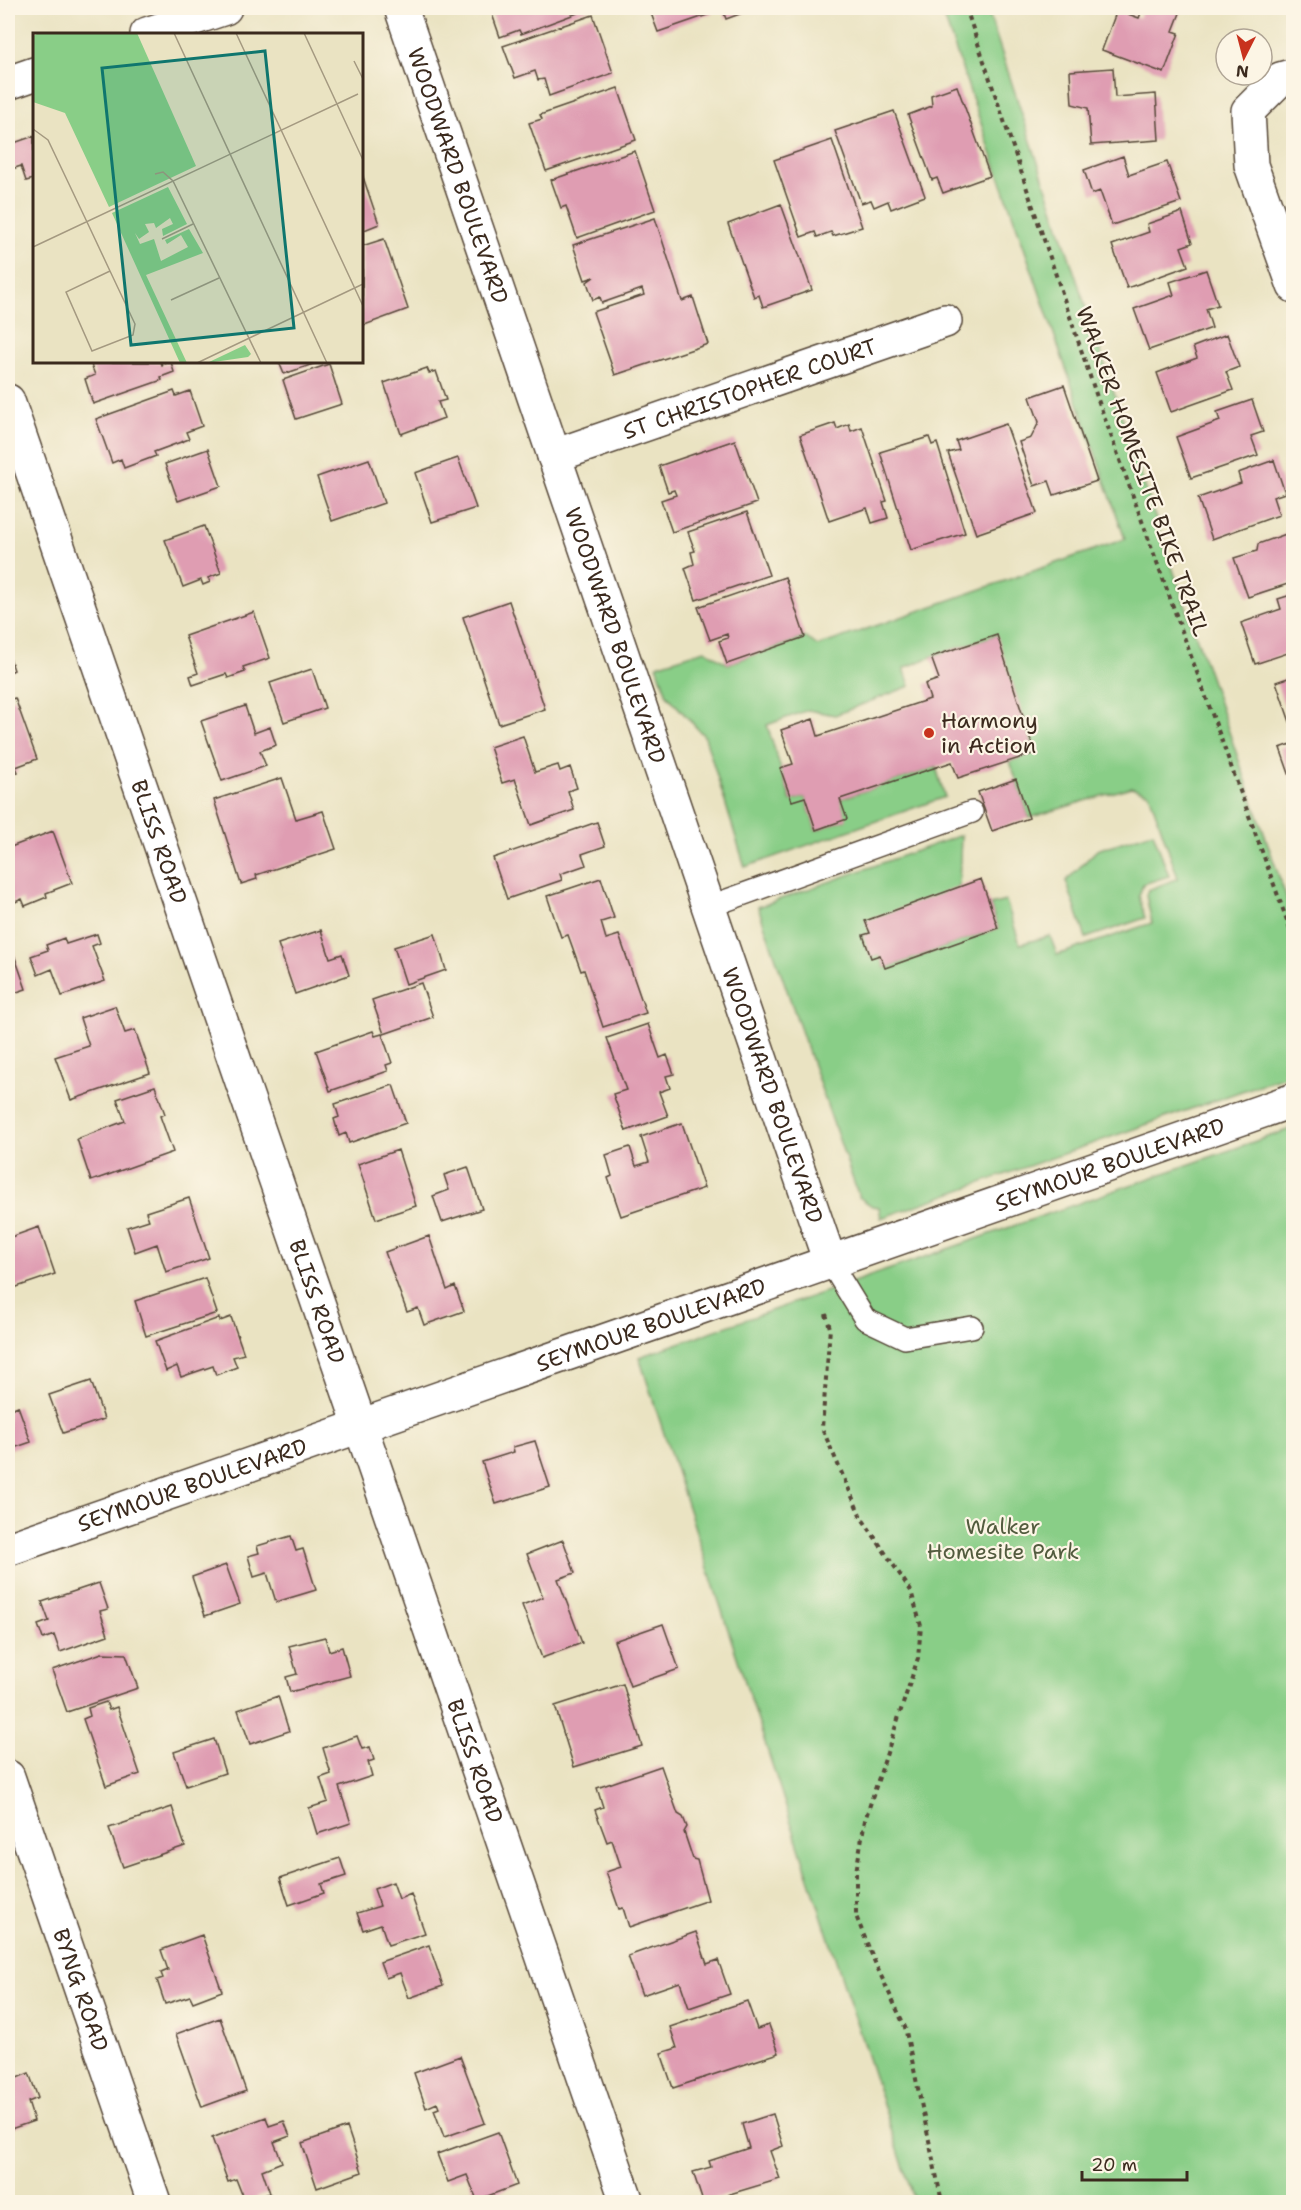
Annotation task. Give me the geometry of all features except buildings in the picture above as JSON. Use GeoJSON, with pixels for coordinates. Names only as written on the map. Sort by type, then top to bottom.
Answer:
{"type":"FeatureCollection","features":[{"type":"Feature","properties":{"kind":"street"},"geometry":{"type":"LineString","coordinates":[[150,33],[225,8]]}},
{"type":"Feature","properties":{"kind":"street","name":"WOODWARD BOULEVARD"},"geometry":{"type":"LineString","coordinates":[[401,8],[830,1262]]}},
{"type":"Feature","properties":{"kind":"street"},"geometry":{"type":"LineString","coordinates":[[8,83],[33,74]]}},
{"type":"Feature","properties":{"kind":"street"},"geometry":{"type":"LineString","coordinates":[[1293,75],[1280,80],[1248,111],[1251,165],[1293,286]]}},
{"type":"Feature","properties":{"kind":"street","name":"ST CHRISTOPHER COURT"},"geometry":{"type":"LineString","coordinates":[[554,456],[945,321]]}},
{"type":"Feature","properties":{"kind":"street","name":"BLISS ROAD"},"geometry":{"type":"LineString","coordinates":[[8,401],[627,2202]]}},
{"type":"Feature","properties":{"kind":"street","name":"SEYMOUR BOULEVARD"},"geometry":{"type":"LineString","coordinates":[[8,1549],[1293,1100]]}},
{"type":"Feature","properties":{"kind":"street","name":"BYNG ROAD"},"geometry":{"type":"LineString","coordinates":[[8,1777],[154,2202]]}},
{"type":"Feature","properties":{"kind":"lane"},"geometry":{"type":"LineString","coordinates":[[708,907],[972,812]]}},
{"type":"Feature","properties":{"kind":"lane"},"geometry":{"type":"LineString","coordinates":[[830,1262],[865,1319],[905,1338],[972,1327]]}},
{"type":"Feature","properties":{"kind":"path","name":"WALKER HOMESITE BIKE TRAIL"},"geometry":{"type":"LineString","coordinates":[[966,8],[1097,398],[1293,937],[1293,944]]}},
{"type":"Feature","properties":{"kind":"path"},"geometry":{"type":"LineString","coordinates":[[824,1309],[830,1328],[822,1428],[861,1517],[911,1592],[921,1626],[918,1658],[865,1820],[856,1872],[856,1916],[905,2027],[942,2202]]}},
{"type":"Feature","properties":{"kind":"green space"},"geometry":{"type":"Polygon","coordinates":[[[941,8],[987,8],[1159,529],[1293,917],[1293,1073],[881,1218],[879,1207],[872,1206],[859,1197],[758,907],[961,835],[959,887],[864,936],[871,958],[880,955],[885,968],[998,928],[990,905],[1006,901],[1020,944],[1050,936],[1057,955],[1152,923],[1146,895],[1148,890],[1178,878],[1149,793],[1131,787],[1029,818],[1010,761],[1035,752],[996,635],[904,668],[910,686],[835,715],[808,710],[767,725],[791,801],[805,797],[816,830],[846,819],[840,799],[936,767],[945,797],[745,867],[705,737],[667,695],[657,665],[705,650],[728,664],[805,637],[818,646],[1125,539],[941,8]]]}},
{"type":"Feature","properties":{"kind":"green space"},"geometry":{"type":"Polygon","coordinates":[[[1153,832],[1169,876],[1143,884],[1139,896],[1145,918],[1086,938],[1066,881],[1097,850],[1153,832]]]}},
{"type":"Feature","properties":{"kind":"green space","name":"Walker Homesite Park"},"geometry":{"type":"Polygon","coordinates":[[[1293,1128],[1293,2202],[915,2202],[639,1357],[1293,1128]]]}},
{"type":"Feature","properties":{"kind":"place","name":"Harmony in Action"},"geometry":{"type":"Point","coordinates":[929,733]}}]}
